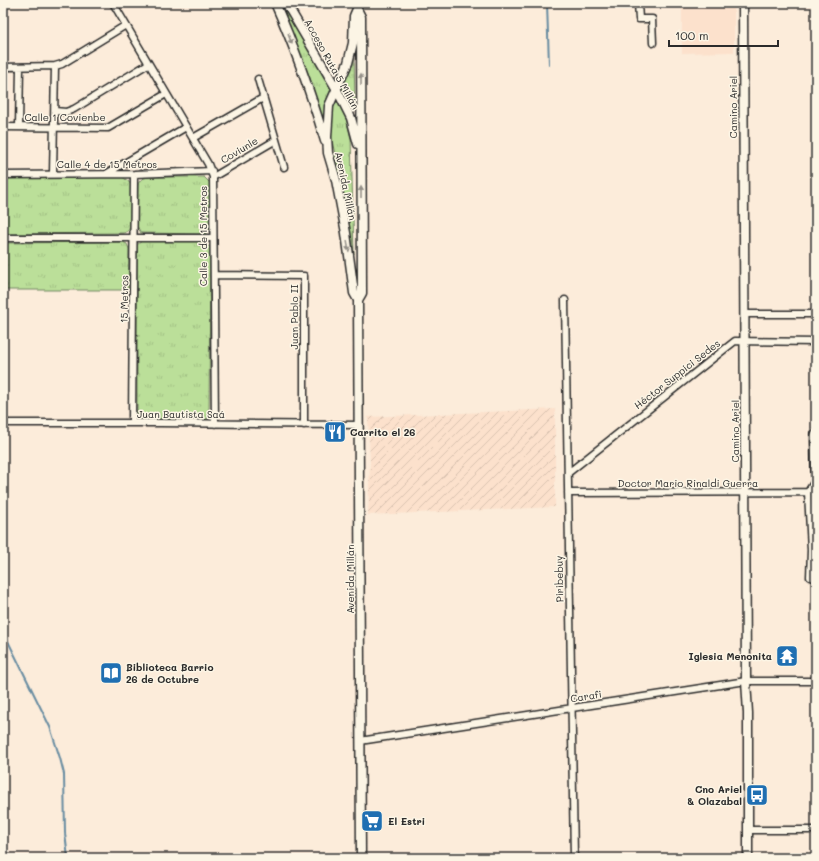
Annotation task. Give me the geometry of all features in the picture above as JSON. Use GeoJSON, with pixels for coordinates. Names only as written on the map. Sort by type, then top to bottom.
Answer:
{"type":"FeatureCollection","features":[{"type":"Feature","properties":{"kind":"main road"},"geometry":{"type":"LineString","coordinates":[[275,3],[306,82],[328,154]]}},
{"type":"Feature","properties":{"kind":"main road","name":"Acceso Ruta 5 Millán"},"geometry":{"type":"LineString","coordinates":[[286,3],[336,88],[351,118],[361,160]]}},
{"type":"Feature","properties":{"kind":"main road","name":"Camino Ariel"},"geometry":{"type":"LineString","coordinates":[[742,3],[748,858]]}},
{"type":"Feature","properties":{"kind":"main road","name":"Avenida Millán"},"geometry":{"type":"LineString","coordinates":[[357,6],[361,16],[362,293],[358,300]]}},
{"type":"Feature","properties":{"kind":"main road","name":"Avenida Millán"},"geometry":{"type":"LineString","coordinates":[[357,6],[354,16],[353,43],[348,63],[329,106],[328,154],[337,186],[346,233],[354,293],[358,300],[361,858]]}},
{"type":"Feature","properties":{"kind":"street","name":"Calle 3 de 15 Metros"},"geometry":{"type":"LineString","coordinates":[[113,3],[193,138],[212,174],[215,424]]}},
{"type":"Feature","properties":{"kind":"street"},"geometry":{"type":"LineString","coordinates":[[638,3],[639,19],[652,20],[653,43]]}},
{"type":"Feature","properties":{"kind":"street"},"geometry":{"type":"LineString","coordinates":[[3,67],[55,66],[62,64],[126,25]]}},
{"type":"Feature","properties":{"kind":"street"},"geometry":{"type":"LineString","coordinates":[[55,111],[66,112],[74,109],[148,64]]}},
{"type":"Feature","properties":{"kind":"street"},"geometry":{"type":"LineString","coordinates":[[53,174],[55,66]]}},
{"type":"Feature","properties":{"kind":"street"},"geometry":{"type":"LineString","coordinates":[[18,126],[20,67]]}},
{"type":"Feature","properties":{"kind":"street"},"geometry":{"type":"LineString","coordinates":[[258,79],[284,167]]}},
{"type":"Feature","properties":{"kind":"street","name":"Calle 1 Covienbe"},"geometry":{"type":"LineString","coordinates":[[3,127],[108,128],[166,94]]}},
{"type":"Feature","properties":{"kind":"street"},"geometry":{"type":"LineString","coordinates":[[193,138],[263,98]]}},
{"type":"Feature","properties":{"kind":"street"},"geometry":{"type":"LineString","coordinates":[[106,174],[186,127]]}},
{"type":"Feature","properties":{"kind":"street","name":"Coviunle"},"geometry":{"type":"LineString","coordinates":[[212,174],[276,140]]}},
{"type":"Feature","properties":{"kind":"street","name":"15 Metros"},"geometry":{"type":"LineString","coordinates":[[132,423],[134,174]]}},
{"type":"Feature","properties":{"kind":"street","name":"Calle 4 de 15 Metros"},"geometry":{"type":"LineString","coordinates":[[3,175],[212,174]]}},
{"type":"Feature","properties":{"kind":"street"},"geometry":{"type":"LineString","coordinates":[[3,238],[213,238]]}},
{"type":"Feature","properties":{"kind":"street","name":"Juan Pablo II"},"geometry":{"type":"LineString","coordinates":[[214,275],[304,276],[304,425]]}},
{"type":"Feature","properties":{"kind":"street","name":"Piribebuy"},"geometry":{"type":"LineString","coordinates":[[565,300],[574,858]]}},
{"type":"Feature","properties":{"kind":"street"},"geometry":{"type":"LineString","coordinates":[[744,314],[816,314]]}},
{"type":"Feature","properties":{"kind":"street","name":"Héctor Suppici Sedes"},"geometry":{"type":"LineString","coordinates":[[568,473],[735,342],[816,342]]}},
{"type":"Feature","properties":{"kind":"street","name":"Juan Bautista Saá"},"geometry":{"type":"LineString","coordinates":[[3,423],[359,426]]}},
{"type":"Feature","properties":{"kind":"street"},"geometry":{"type":"LineString","coordinates":[[813,578],[808,492],[815,482],[814,435],[816,431]]}},
{"type":"Feature","properties":{"kind":"street","name":"Doctor Mario Rinaldi Guerra"},"geometry":{"type":"LineString","coordinates":[[568,493],[808,492]]}},
{"type":"Feature","properties":{"kind":"street","name":"Carafi"},"geometry":{"type":"LineString","coordinates":[[360,741],[746,681],[816,681]]}},
{"type":"Feature","properties":{"kind":"street"},"geometry":{"type":"LineString","coordinates":[[748,830],[816,830]]}},
{"type":"Feature","properties":{"kind":"shaded area"},"geometry":{"type":"Polygon","coordinates":[[[682,3],[734,3],[734,52],[682,53],[682,3]]]}},
{"type":"Feature","properties":{"kind":"shaded area"},"geometry":{"type":"Polygon","coordinates":[[[555,409],[555,507],[368,515],[370,462],[368,417],[555,409]]]}},
{"type":"Feature","properties":{"kind":"green space"},"geometry":{"type":"Polygon","coordinates":[[[279,3],[281,3],[331,90],[325,104],[324,126],[310,78],[279,3]]]}},
{"type":"Feature","properties":{"kind":"green space"},"geometry":{"type":"Polygon","coordinates":[[[354,52],[355,108],[351,110],[339,89],[354,52]]]}},
{"type":"Feature","properties":{"kind":"green space"},"geometry":{"type":"Polygon","coordinates":[[[336,97],[346,118],[351,139],[354,254],[344,195],[331,136],[331,111],[336,97]]]}},
{"type":"Feature","properties":{"kind":"green space"},"geometry":{"type":"Polygon","coordinates":[[[122,177],[131,185],[130,227],[128,231],[124,233],[3,234],[3,178],[122,177]]]}},
{"type":"Feature","properties":{"kind":"green space"},"geometry":{"type":"Polygon","coordinates":[[[204,177],[210,183],[210,227],[205,234],[141,233],[137,226],[138,185],[144,178],[204,177]]]}},
{"type":"Feature","properties":{"kind":"green space"},"geometry":{"type":"Polygon","coordinates":[[[143,240],[203,240],[210,248],[209,416],[207,419],[202,421],[142,420],[137,415],[137,245],[143,240]]]}},
{"type":"Feature","properties":{"kind":"green space"},"geometry":{"type":"Polygon","coordinates":[[[123,242],[127,244],[129,249],[128,290],[3,290],[3,243],[123,242]]]}},
{"type":"Feature","properties":{"kind":"waterway"},"geometry":{"type":"LineString","coordinates":[[547,3],[549,65]]}},
{"type":"Feature","properties":{"kind":"waterway"},"geometry":{"type":"LineString","coordinates":[[3,631],[50,727],[60,758],[64,774],[65,833],[68,858]]}},
{"type":"Feature","properties":{"kind":"place","name":"Carrito el 26"},"geometry":{"type":"Point","coordinates":[335,432]}},
{"type":"Feature","properties":{"kind":"place","name":"Iglesia Menonita"},"geometry":{"type":"Point","coordinates":[787,656]}},
{"type":"Feature","properties":{"kind":"place","name":"Biblioteca Barrio 26 de Octubre"},"geometry":{"type":"Point","coordinates":[111,673]}},
{"type":"Feature","properties":{"kind":"place","name":"Cno Ariel & Olazabal"},"geometry":{"type":"Point","coordinates":[757,795]}},
{"type":"Feature","properties":{"kind":"place","name":"El Estri"},"geometry":{"type":"Point","coordinates":[372,821]}}]}
